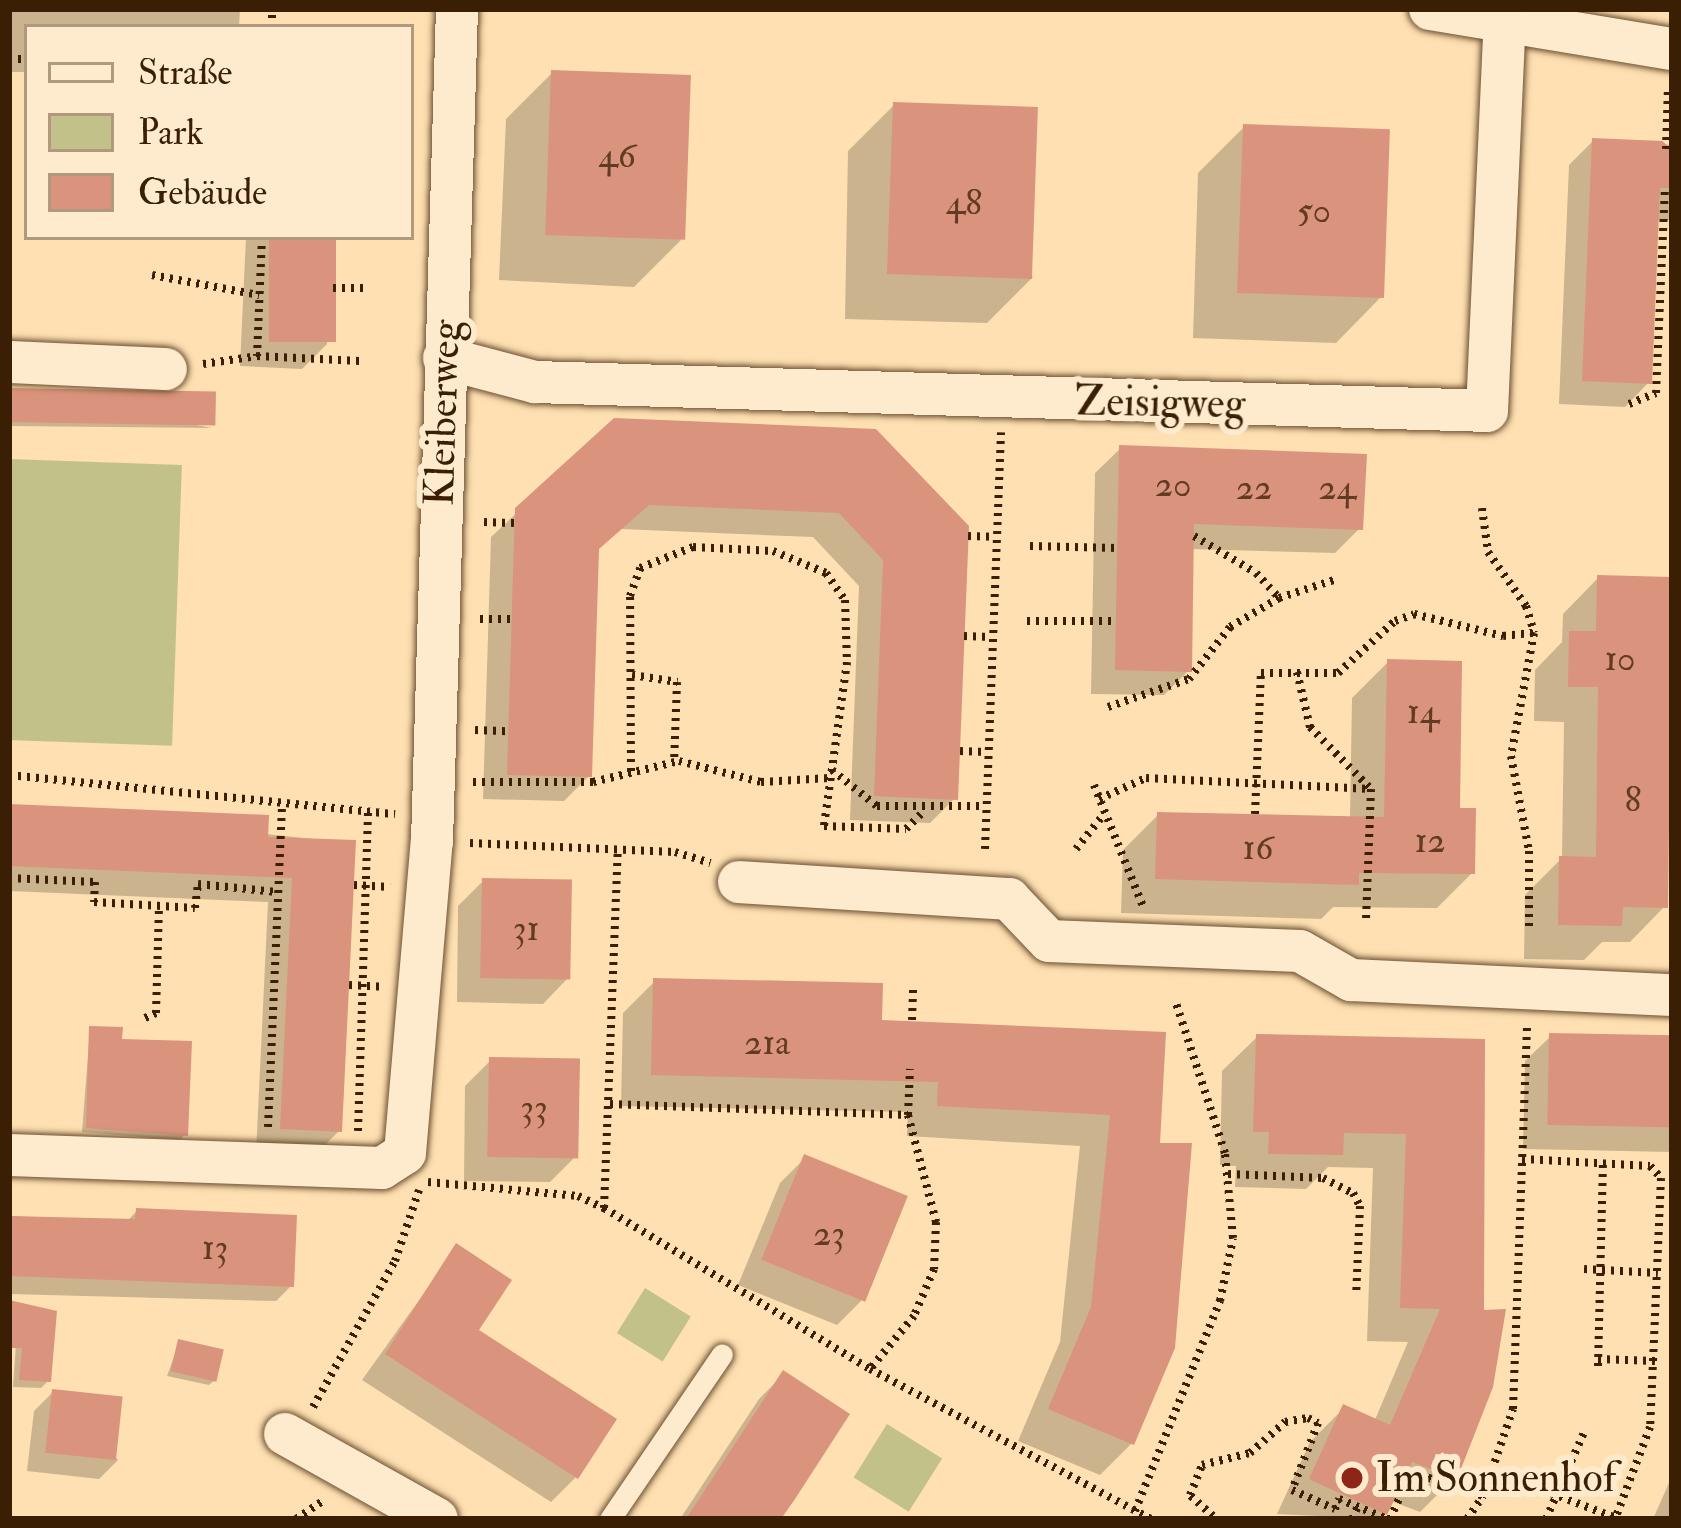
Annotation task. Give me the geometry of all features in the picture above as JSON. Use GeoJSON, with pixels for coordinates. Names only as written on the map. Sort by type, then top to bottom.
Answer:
{"type":"FeatureCollection","features":[{"type":"Feature","properties":{"kind":"street","name":"Kleiberweg"},"geometry":{"type":"LineString","coordinates":[[9,1155],[382,1168],[405,1153],[432,830],[457,9]]}},
{"type":"Feature","properties":{"kind":"street"},"geometry":{"type":"LineString","coordinates":[[1430,9],[1505,19],[1670,58]]}},
{"type":"Feature","properties":{"kind":"street","name":"Zeisigweg"},"geometry":{"type":"LineString","coordinates":[[444,358],[535,382],[1004,400],[1487,411],[1505,19]]}},
{"type":"Feature","properties":{"kind":"street"},"geometry":{"type":"LineString","coordinates":[[9,362],[166,369]]}},
{"type":"Feature","properties":{"kind":"street"},"geometry":{"type":"LineString","coordinates":[[740,882],[1009,899],[1049,941],[1300,951],[1352,980],[1672,994]]}},
{"type":"Feature","properties":{"kind":"street"},"geometry":{"type":"LineString","coordinates":[[289,1437],[437,1519]]}},
{"type":"Feature","properties":{"kind":"lane"},"geometry":{"type":"LineString","coordinates":[[610,1519],[722,1354]]}},
{"type":"Feature","properties":{"kind":"path"},"geometry":{"type":"LineString","coordinates":[[1666,149],[1670,58]]}},
{"type":"Feature","properties":{"kind":"path"},"geometry":{"type":"LineString","coordinates":[[1629,404],[1656,393],[1665,188]]}},
{"type":"Feature","properties":{"kind":"path"},"geometry":{"type":"LineString","coordinates":[[256,356],[262,240]]}},
{"type":"Feature","properties":{"kind":"path"},"geometry":{"type":"LineString","coordinates":[[152,275],[222,294],[260,295]]}},
{"type":"Feature","properties":{"kind":"path"},"geometry":{"type":"LineString","coordinates":[[333,288],[362,288]]}},
{"type":"Feature","properties":{"kind":"path"},"geometry":{"type":"LineString","coordinates":[[166,369],[256,356],[360,362]]}},
{"type":"Feature","properties":{"kind":"path"},"geometry":{"type":"LineString","coordinates":[[985,848],[993,537],[1004,400]]}},
{"type":"Feature","properties":{"kind":"path"},"geometry":{"type":"LineString","coordinates":[[1482,508],[1488,552],[1526,606],[1534,633],[1511,756],[1529,851],[1529,926]]}},
{"type":"Feature","properties":{"kind":"path"},"geometry":{"type":"LineString","coordinates":[[484,522],[515,523]]}},
{"type":"Feature","properties":{"kind":"path"},"geometry":{"type":"LineString","coordinates":[[968,536],[993,537]]}},
{"type":"Feature","properties":{"kind":"path"},"geometry":{"type":"LineString","coordinates":[[1194,536],[1256,574],[1279,598]]}},
{"type":"Feature","properties":{"kind":"path"},"geometry":{"type":"LineString","coordinates":[[1030,546],[1117,548]]}},
{"type":"Feature","properties":{"kind":"path"},"geometry":{"type":"LineString","coordinates":[[631,771],[630,596],[651,557],[740,547],[805,563],[838,584],[844,600],[847,662],[824,826],[906,829],[923,812]]}},
{"type":"Feature","properties":{"kind":"path"},"geometry":{"type":"LineString","coordinates":[[1108,706],[1190,679],[1230,627],[1279,598],[1336,579]]}},
{"type":"Feature","properties":{"kind":"path"},"geometry":{"type":"LineString","coordinates":[[1255,814],[1261,674],[1338,673],[1395,621],[1414,614],[1503,636],[1534,633]]}},
{"type":"Feature","properties":{"kind":"path"},"geometry":{"type":"LineString","coordinates":[[480,619],[512,619]]}},
{"type":"Feature","properties":{"kind":"path"},"geometry":{"type":"LineString","coordinates":[[1027,621],[1115,621]]}},
{"type":"Feature","properties":{"kind":"path"},"geometry":{"type":"LineString","coordinates":[[964,637],[990,637]]}},
{"type":"Feature","properties":{"kind":"path"},"geometry":{"type":"LineString","coordinates":[[1297,672],[1310,727],[1371,789],[1366,920]]}},
{"type":"Feature","properties":{"kind":"path"},"geometry":{"type":"LineString","coordinates":[[632,675],[677,682],[674,763]]}},
{"type":"Feature","properties":{"kind":"path"},"geometry":{"type":"LineString","coordinates":[[475,730],[508,731]]}},
{"type":"Feature","properties":{"kind":"path"},"geometry":{"type":"LineString","coordinates":[[960,751],[986,752]]}},
{"type":"Feature","properties":{"kind":"path"},"geometry":{"type":"LineString","coordinates":[[473,782],[593,782],[674,763],[761,782],[830,774],[877,806],[923,812],[984,806]]}},
{"type":"Feature","properties":{"kind":"path"},"geometry":{"type":"LineString","coordinates":[[9,775],[368,812],[432,830],[693,856],[740,882]]}},
{"type":"Feature","properties":{"kind":"path"},"geometry":{"type":"LineString","coordinates":[[1100,799],[1146,778],[1371,789]]}},
{"type":"Feature","properties":{"kind":"path"},"geometry":{"type":"LineString","coordinates":[[1094,785],[1146,913]]}},
{"type":"Feature","properties":{"kind":"path"},"geometry":{"type":"LineString","coordinates":[[266,1164],[281,803]]}},
{"type":"Feature","properties":{"kind":"path"},"geometry":{"type":"LineString","coordinates":[[358,1138],[368,812]]}},
{"type":"Feature","properties":{"kind":"path"},"geometry":{"type":"LineString","coordinates":[[1076,849],[1106,813]]}},
{"type":"Feature","properties":{"kind":"path"},"geometry":{"type":"LineString","coordinates":[[604,1208],[618,848]]}},
{"type":"Feature","properties":{"kind":"path"},"geometry":{"type":"LineString","coordinates":[[9,878],[94,882],[94,902],[195,908],[198,884],[277,892]]}},
{"type":"Feature","properties":{"kind":"path"},"geometry":{"type":"LineString","coordinates":[[354,885],[390,887]]}},
{"type":"Feature","properties":{"kind":"path"},"geometry":{"type":"LineString","coordinates":[[145,1018],[156,1013],[159,906]]}},
{"type":"Feature","properties":{"kind":"path"},"geometry":{"type":"LineString","coordinates":[[349,986],[386,987]]}},
{"type":"Feature","properties":{"kind":"path"},"geometry":{"type":"LineString","coordinates":[[912,1020],[913,989]]}},
{"type":"Feature","properties":{"kind":"path"},"geometry":{"type":"LineString","coordinates":[[1135,1511],[1220,1301],[1233,1238],[1228,1174],[1175,1000]]}},
{"type":"Feature","properties":{"kind":"path"},"geometry":{"type":"LineString","coordinates":[[1467,1519],[1483,1496],[1513,1409],[1528,1019]]}},
{"type":"Feature","properties":{"kind":"path"},"geometry":{"type":"LineString","coordinates":[[870,1369],[914,1316],[934,1269],[936,1222],[908,1115],[910,1069]]}},
{"type":"Feature","properties":{"kind":"path"},"geometry":{"type":"LineString","coordinates":[[344,1083],[383,1084]]}},
{"type":"Feature","properties":{"kind":"path"},"geometry":{"type":"LineString","coordinates":[[610,1104],[908,1115]]}},
{"type":"Feature","properties":{"kind":"path"},"geometry":{"type":"LineString","coordinates":[[1522,1159],[1650,1166],[1661,1178],[1650,1426],[1615,1519],[1544,1490]]}},
{"type":"Feature","properties":{"kind":"path"},"geometry":{"type":"LineString","coordinates":[[1603,1163],[1598,1362],[1655,1361]]}},
{"type":"Feature","properties":{"kind":"path"},"geometry":{"type":"LineString","coordinates":[[1228,1174],[1323,1178],[1353,1193],[1360,1206],[1356,1296]]}},
{"type":"Feature","properties":{"kind":"path"},"geometry":{"type":"LineString","coordinates":[[289,1437],[395,1261],[422,1181],[578,1196],[604,1208],[870,1369],[1151,1519]]}},
{"type":"Feature","properties":{"kind":"path"},"geometry":{"type":"LineString","coordinates":[[1584,1269],[1658,1273]]}},
{"type":"Feature","properties":{"kind":"path"},"geometry":{"type":"LineString","coordinates":[[1213,1516],[1190,1496],[1202,1466],[1250,1454],[1298,1419],[1318,1423],[1292,1490],[1335,1509],[1340,1498],[1389,1519],[1411,1472],[1483,1496]]}},
{"type":"Feature","properties":{"kind":"path"},"geometry":{"type":"LineString","coordinates":[[1546,1519],[1585,1430]]}},
{"type":"Feature","properties":{"kind":"path"},"geometry":{"type":"LineString","coordinates":[[1352,1519],[1358,1506]]}},
{"type":"Feature","properties":{"kind":"green space"},"geometry":{"type":"Polygon","coordinates":[[[9,459],[182,465],[172,746],[9,740],[9,459]]]}},
{"type":"Feature","properties":{"kind":"green space"},"geometry":{"type":"Polygon","coordinates":[[[645,1288],[691,1317],[663,1362],[617,1333],[645,1288]]]}},
{"type":"Feature","properties":{"kind":"green space"},"geometry":{"type":"Polygon","coordinates":[[[887,1424],[942,1458],[909,1512],[854,1477],[887,1424]]]}},
{"type":"Feature","properties":{"kind":"building"},"geometry":{"type":"Polygon","coordinates":[[[551,70],[691,75],[685,240],[545,235],[551,70]]]}},
{"type":"Feature","properties":{"kind":"building"},"geometry":{"type":"Polygon","coordinates":[[[893,102],[1038,107],[1032,279],[887,274],[893,102]]]}},
{"type":"Feature","properties":{"kind":"building"},"geometry":{"type":"Polygon","coordinates":[[[1243,124],[1390,129],[1384,298],[1237,293],[1243,124]]]}},
{"type":"Feature","properties":{"kind":"building"},"geometry":{"type":"Polygon","coordinates":[[[1592,138],[1662,141],[1672,149],[1672,188],[1660,188],[1652,384],[1582,381],[1592,138]]]}},
{"type":"Feature","properties":{"kind":"building"},"geometry":{"type":"Polygon","coordinates":[[[269,240],[336,240],[336,342],[269,342],[269,240]]]}},
{"type":"Feature","properties":{"kind":"building"},"geometry":{"type":"Polygon","coordinates":[[[9,388],[216,392],[215,426],[9,422],[9,388]]]}},
{"type":"Feature","properties":{"kind":"building"},"geometry":{"type":"Polygon","coordinates":[[[614,418],[876,429],[969,526],[958,800],[874,796],[883,560],[839,513],[649,505],[599,549],[592,777],[507,775],[515,508],[614,418]]]}},
{"type":"Feature","properties":{"kind":"building"},"geometry":{"type":"Polygon","coordinates":[[[1119,445],[1367,454],[1363,530],[1194,524],[1192,672],[1115,670],[1119,445]]]}},
{"type":"Feature","properties":{"kind":"building"},"geometry":{"type":"Polygon","coordinates":[[[1597,575],[1672,577],[1668,908],[1623,907],[1622,926],[1558,925],[1559,856],[1596,857],[1598,687],[1568,687],[1569,631],[1596,631],[1597,575]]]}},
{"type":"Feature","properties":{"kind":"building"},"geometry":{"type":"Polygon","coordinates":[[[1387,659],[1462,661],[1460,808],[1476,808],[1475,874],[1359,873],[1359,885],[1155,879],[1157,812],[1384,817],[1387,659]]]}},
{"type":"Feature","properties":{"kind":"building"},"geometry":{"type":"Polygon","coordinates":[[[9,804],[269,815],[268,837],[356,840],[342,1132],[280,1129],[292,878],[9,866],[9,804]]]}},
{"type":"Feature","properties":{"kind":"building"},"geometry":{"type":"Polygon","coordinates":[[[482,878],[572,880],[570,980],[480,978],[482,878]]]}},
{"type":"Feature","properties":{"kind":"building"},"geometry":{"type":"Polygon","coordinates":[[[653,978],[883,983],[882,1020],[1166,1032],[1160,1143],[1192,1143],[1175,1348],[1134,1445],[1048,1409],[1091,1307],[1110,1115],[937,1106],[938,1082],[651,1075],[653,978]]]}},
{"type":"Feature","properties":{"kind":"building"},"geometry":{"type":"Polygon","coordinates":[[[89,1026],[123,1027],[122,1039],[192,1041],[188,1136],[86,1128],[89,1026]]]}},
{"type":"Feature","properties":{"kind":"building"},"geometry":{"type":"Polygon","coordinates":[[[1549,1033],[1672,1035],[1670,1127],[1547,1125],[1549,1033]]]}},
{"type":"Feature","properties":{"kind":"building"},"geometry":{"type":"Polygon","coordinates":[[[1256,1034],[1485,1039],[1484,1310],[1506,1309],[1493,1387],[1457,1479],[1412,1462],[1387,1515],[1309,1479],[1343,1404],[1390,1425],[1440,1309],[1400,1308],[1406,1134],[1344,1133],[1343,1155],[1268,1154],[1269,1132],[1253,1132],[1256,1034]]]}},
{"type":"Feature","properties":{"kind":"building"},"geometry":{"type":"Polygon","coordinates":[[[489,1057],[580,1059],[578,1159],[487,1157],[489,1057]]]}},
{"type":"Feature","properties":{"kind":"building"},"geometry":{"type":"Polygon","coordinates":[[[804,1154],[908,1196],[865,1302],[761,1260],[804,1154]]]}},
{"type":"Feature","properties":{"kind":"building"},"geometry":{"type":"Polygon","coordinates":[[[136,1208],[297,1215],[294,1287],[9,1276],[9,1216],[135,1219],[136,1208]]]}},
{"type":"Feature","properties":{"kind":"building"},"geometry":{"type":"Polygon","coordinates":[[[456,1243],[512,1280],[479,1330],[617,1419],[578,1479],[385,1354],[456,1243]]]}},
{"type":"Feature","properties":{"kind":"building"},"geometry":{"type":"Polygon","coordinates":[[[9,1300],[57,1311],[51,1382],[19,1380],[22,1348],[9,1348],[9,1300]]]}},
{"type":"Feature","properties":{"kind":"building"},"geometry":{"type":"Polygon","coordinates":[[[178,1339],[224,1350],[216,1382],[171,1371],[178,1339]]]}},
{"type":"Feature","properties":{"kind":"building"},"geometry":{"type":"Polygon","coordinates":[[[783,1370],[850,1414],[795,1499],[781,1519],[686,1519],[783,1370]]]}},
{"type":"Feature","properties":{"kind":"building"},"geometry":{"type":"Polygon","coordinates":[[[52,1389],[123,1396],[116,1460],[45,1453],[52,1389]]]}},
{"type":"Feature","properties":{"kind":"place","name":"Im Sonnenhof"},"geometry":{"type":"Point","coordinates":[1352,1478]}}]}
